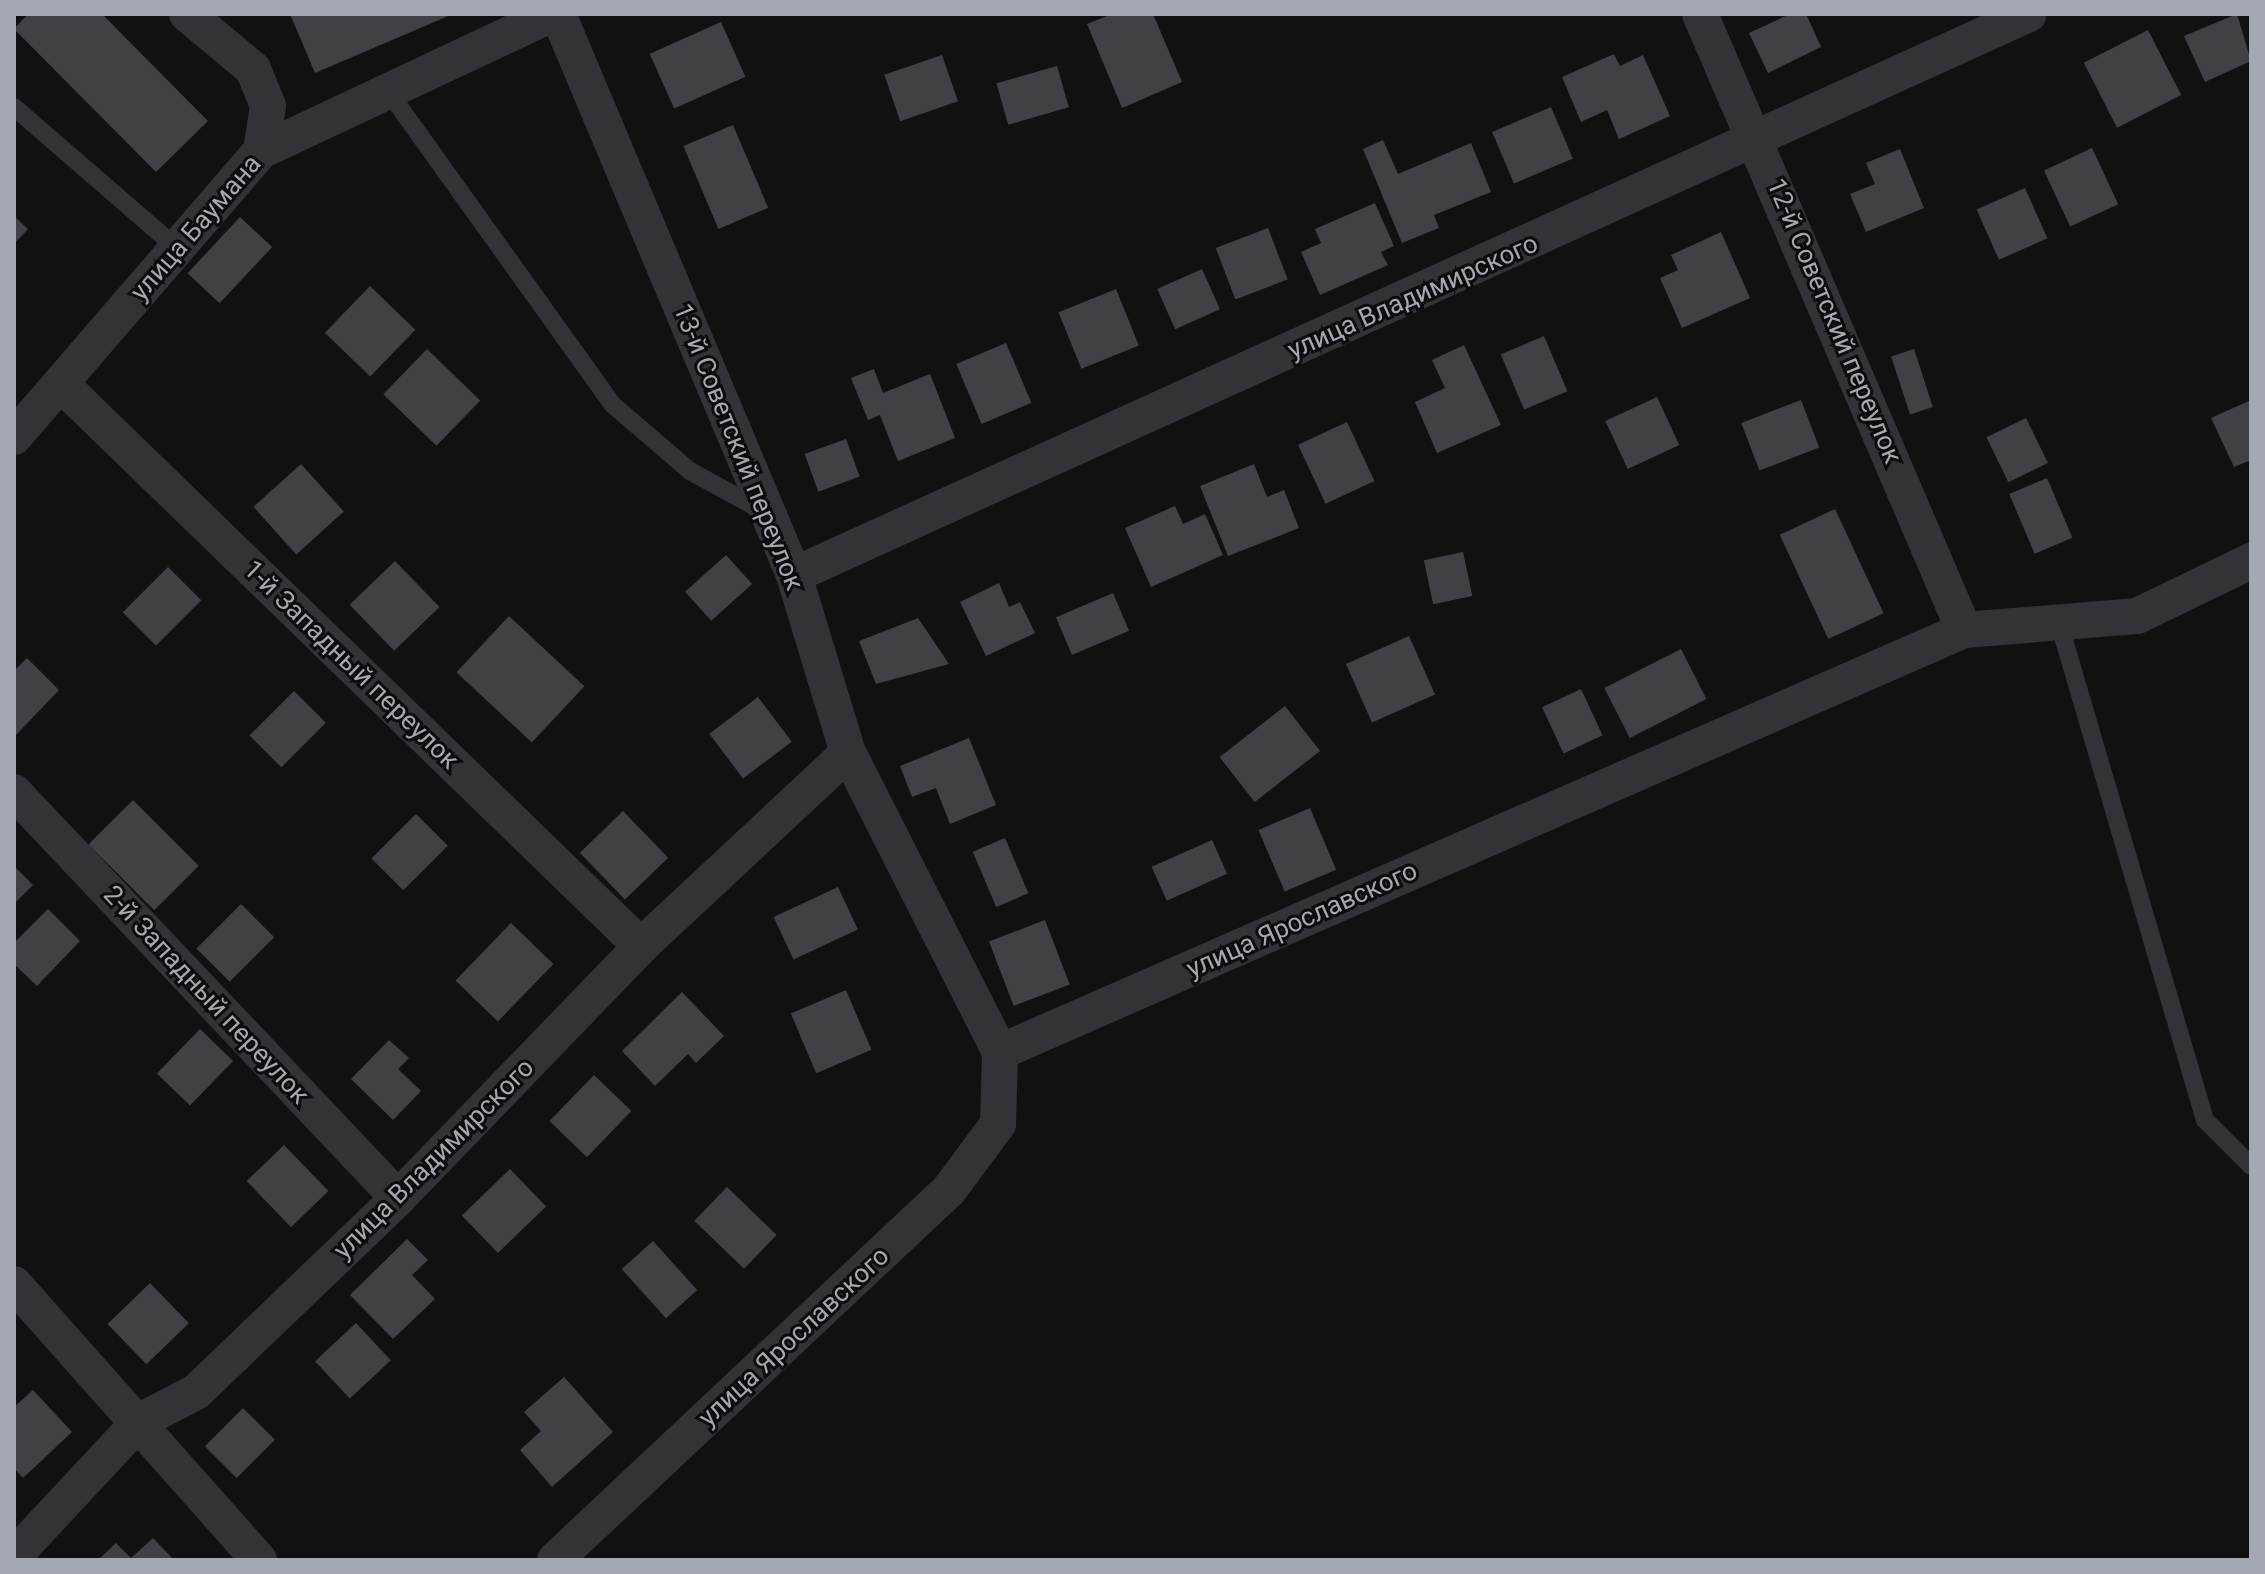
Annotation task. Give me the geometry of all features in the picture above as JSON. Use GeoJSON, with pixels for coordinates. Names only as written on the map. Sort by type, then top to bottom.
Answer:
{"type":"FeatureCollection","features":[{"type":"Feature","properties":{"kind":"street"},"geometry":{"type":"LineString","coordinates":[[187,14],[253,69],[268,106],[261,151]]}},
{"type":"Feature","properties":{"kind":"street","name":"улица Баумана"},"geometry":{"type":"LineString","coordinates":[[14,437],[261,151],[552,14]]}},
{"type":"Feature","properties":{"kind":"street","name":"13-й Советский переулок"},"geometry":{"type":"LineString","coordinates":[[558,14],[794,575],[848,753],[1000,1052]]}},
{"type":"Feature","properties":{"kind":"street","name":"12-й Советский переулок"},"geometry":{"type":"LineString","coordinates":[[1700,14],[1758,142],[1964,630]]}},
{"type":"Feature","properties":{"kind":"street","name":"улица Владимирского"},"geometry":{"type":"LineString","coordinates":[[794,575],[1758,142],[2029,14]]}},
{"type":"Feature","properties":{"kind":"street","name":"1-й Западный переулок"},"geometry":{"type":"LineString","coordinates":[[61,384],[641,946]]}},
{"type":"Feature","properties":{"kind":"street","name":"улица Ярославского"},"geometry":{"type":"LineString","coordinates":[[555,1560],[949,1190],[998,1124],[1000,1052],[1964,630],[2137,616],[2251,561]]}},
{"type":"Feature","properties":{"kind":"street","name":"улица Владимирского"},"geometry":{"type":"LineString","coordinates":[[14,1556],[140,1421],[196,1392],[398,1198],[641,946],[848,753]]}},
{"type":"Feature","properties":{"kind":"street","name":"2-й Западный переулок"},"geometry":{"type":"LineString","coordinates":[[14,792],[398,1198]]}},
{"type":"Feature","properties":{"kind":"street"},"geometry":{"type":"LineString","coordinates":[[14,1284],[140,1421],[259,1560]]}},
{"type":"Feature","properties":{"kind":"lane"},"geometry":{"type":"LineString","coordinates":[[388,91],[613,405],[690,471],[769,514]]}},
{"type":"Feature","properties":{"kind":"lane"},"geometry":{"type":"LineString","coordinates":[[14,107],[177,248]]}},
{"type":"Feature","properties":{"kind":"lane"},"geometry":{"type":"LineString","coordinates":[[2059,623],[2205,1120],[2251,1166]]}},
{"type":"Feature","properties":{"kind":"building"},"geometry":{"type":"Polygon","coordinates":[[[28,14],[102,14],[208,121],[156,172],[14,29],[28,14]]]}},
{"type":"Feature","properties":{"kind":"building"},"geometry":{"type":"Polygon","coordinates":[[[290,14],[453,14],[315,73],[290,14]]]}},
{"type":"Feature","properties":{"kind":"building"},"geometry":{"type":"Polygon","coordinates":[[[1112,14],[1153,14],[1182,82],[1122,108],[1087,24],[1112,14]]]}},
{"type":"Feature","properties":{"kind":"building"},"geometry":{"type":"Polygon","coordinates":[[[1790,14],[1806,14],[1821,47],[1768,73],[1749,33],[1790,14]]]}},
{"type":"Feature","properties":{"kind":"building"},"geometry":{"type":"Polygon","coordinates":[[[2237,14],[2251,61],[2205,82],[2184,36],[2237,14]]]}},
{"type":"Feature","properties":{"kind":"building"},"geometry":{"type":"Polygon","coordinates":[[[721,22],[745,77],[674,109],[650,54],[721,22]]]}},
{"type":"Feature","properties":{"kind":"building"},"geometry":{"type":"Polygon","coordinates":[[[2148,30],[2181,95],[2117,128],[2084,63],[2148,30]]]}},
{"type":"Feature","properties":{"kind":"building"},"geometry":{"type":"Polygon","coordinates":[[[1614,54],[1620,66],[1643,55],[1670,116],[1619,139],[1607,110],[1581,122],[1562,77],[1614,54]]]}},
{"type":"Feature","properties":{"kind":"building"},"geometry":{"type":"Polygon","coordinates":[[[942,55],[958,101],[900,121],[884,75],[942,55]]]}},
{"type":"Feature","properties":{"kind":"building"},"geometry":{"type":"Polygon","coordinates":[[[1057,66],[1069,107],[1008,125],[996,83],[1057,66]]]}},
{"type":"Feature","properties":{"kind":"building"},"geometry":{"type":"Polygon","coordinates":[[[1551,107],[1573,159],[1514,184],[1492,132],[1551,107]]]}},
{"type":"Feature","properties":{"kind":"building"},"geometry":{"type":"Polygon","coordinates":[[[733,125],[768,208],[718,229],[683,146],[733,125]]]}},
{"type":"Feature","properties":{"kind":"building"},"geometry":{"type":"Polygon","coordinates":[[[1383,140],[1398,174],[1471,143],[1491,192],[1434,215],[1439,228],[1402,243],[1363,149],[1383,140]]]}},
{"type":"Feature","properties":{"kind":"building"},"geometry":{"type":"Polygon","coordinates":[[[2092,148],[2118,204],[2070,227],[2044,170],[2092,148]]]}},
{"type":"Feature","properties":{"kind":"building"},"geometry":{"type":"Polygon","coordinates":[[[1900,149],[1924,208],[1866,232],[1850,194],[1875,184],[1866,163],[1900,149]]]}},
{"type":"Feature","properties":{"kind":"building"},"geometry":{"type":"Polygon","coordinates":[[[2025,188],[2047,238],[1999,260],[1977,210],[2025,188]]]}},
{"type":"Feature","properties":{"kind":"building"},"geometry":{"type":"Polygon","coordinates":[[[1375,203],[1394,246],[1381,252],[1388,265],[1320,295],[1301,252],[1321,243],[1315,229],[1375,203]]]}},
{"type":"Feature","properties":{"kind":"building"},"geometry":{"type":"Polygon","coordinates":[[[14,216],[28,229],[14,244],[14,216]]]}},
{"type":"Feature","properties":{"kind":"building"},"geometry":{"type":"Polygon","coordinates":[[[240,217],[272,247],[220,303],[187,273],[240,217]]]}},
{"type":"Feature","properties":{"kind":"building"},"geometry":{"type":"Polygon","coordinates":[[[1268,228],[1288,279],[1235,299],[1216,248],[1268,228]]]}},
{"type":"Feature","properties":{"kind":"building"},"geometry":{"type":"Polygon","coordinates":[[[1721,232],[1750,298],[1682,328],[1660,278],[1678,270],[1671,255],[1721,232]]]}},
{"type":"Feature","properties":{"kind":"building"},"geometry":{"type":"Polygon","coordinates":[[[1202,269],[1220,309],[1175,329],[1157,289],[1202,269]]]}},
{"type":"Feature","properties":{"kind":"building"},"geometry":{"type":"Polygon","coordinates":[[[370,286],[415,330],[370,377],[325,333],[370,286]]]}},
{"type":"Feature","properties":{"kind":"building"},"geometry":{"type":"Polygon","coordinates":[[[1116,289],[1139,346],[1081,369],[1059,312],[1116,289]]]}},
{"type":"Feature","properties":{"kind":"building"},"geometry":{"type":"Polygon","coordinates":[[[1544,336],[1567,391],[1524,410],[1501,354],[1544,336]]]}},
{"type":"Feature","properties":{"kind":"building"},"geometry":{"type":"Polygon","coordinates":[[[1006,343],[1031,403],[982,424],[956,364],[1006,343]]]}},
{"type":"Feature","properties":{"kind":"building"},"geometry":{"type":"Polygon","coordinates":[[[1464,345],[1501,425],[1437,453],[1415,402],[1445,388],[1432,360],[1464,345]]]}},
{"type":"Feature","properties":{"kind":"building"},"geometry":{"type":"Polygon","coordinates":[[[427,349],[480,400],[436,446],[383,394],[427,349]]]}},
{"type":"Feature","properties":{"kind":"building"},"geometry":{"type":"Polygon","coordinates":[[[1914,349],[1933,407],[1910,414],[1891,356],[1914,349]]]}},
{"type":"Feature","properties":{"kind":"building"},"geometry":{"type":"Polygon","coordinates":[[[874,369],[883,393],[930,374],[955,438],[898,461],[880,415],[868,420],[851,378],[874,369]]]}},
{"type":"Feature","properties":{"kind":"building"},"geometry":{"type":"Polygon","coordinates":[[[1657,397],[1679,445],[1628,469],[1605,421],[1657,397]]]}},
{"type":"Feature","properties":{"kind":"building"},"geometry":{"type":"Polygon","coordinates":[[[1801,400],[1819,448],[1760,471],[1741,423],[1801,400]]]}},
{"type":"Feature","properties":{"kind":"building"},"geometry":{"type":"Polygon","coordinates":[[[2251,400],[2251,460],[2234,467],[2211,418],[2251,400]]]}},
{"type":"Feature","properties":{"kind":"building"},"geometry":{"type":"Polygon","coordinates":[[[2026,418],[2048,463],[2008,482],[1986,437],[2026,418]]]}},
{"type":"Feature","properties":{"kind":"building"},"geometry":{"type":"Polygon","coordinates":[[[1347,422],[1374,481],[1326,504],[1298,445],[1347,422]]]}},
{"type":"Feature","properties":{"kind":"building"},"geometry":{"type":"Polygon","coordinates":[[[846,439],[860,477],[818,492],[805,454],[846,439]]]}},
{"type":"Feature","properties":{"kind":"building"},"geometry":{"type":"Polygon","coordinates":[[[301,464],[344,512],[296,554],[253,507],[301,464]]]}},
{"type":"Feature","properties":{"kind":"building"},"geometry":{"type":"Polygon","coordinates":[[[1254,464],[1267,497],[1284,490],[1299,528],[1228,556],[1200,486],[1254,464]]]}},
{"type":"Feature","properties":{"kind":"building"},"geometry":{"type":"Polygon","coordinates":[[[2047,478],[2072,538],[2035,554],[2009,494],[2047,478]]]}},
{"type":"Feature","properties":{"kind":"building"},"geometry":{"type":"Polygon","coordinates":[[[1175,506],[1183,524],[1205,514],[1223,555],[1151,587],[1125,528],[1175,506]]]}},
{"type":"Feature","properties":{"kind":"building"},"geometry":{"type":"Polygon","coordinates":[[[1835,509],[1884,613],[1828,639],[1780,535],[1835,509]]]}},
{"type":"Feature","properties":{"kind":"building"},"geometry":{"type":"Polygon","coordinates":[[[1463,552],[1472,596],[1433,604],[1424,560],[1463,552]]]}},
{"type":"Feature","properties":{"kind":"building"},"geometry":{"type":"Polygon","coordinates":[[[726,555],[752,584],[711,621],[685,592],[726,555]]]}},
{"type":"Feature","properties":{"kind":"building"},"geometry":{"type":"Polygon","coordinates":[[[395,561],[439,607],[394,651],[350,605],[395,561]]]}},
{"type":"Feature","properties":{"kind":"building"},"geometry":{"type":"Polygon","coordinates":[[[168,567],[201,600],[156,645],[123,612],[168,567]]]}},
{"type":"Feature","properties":{"kind":"building"},"geometry":{"type":"Polygon","coordinates":[[[999,583],[1009,607],[1020,602],[1035,633],[986,656],[960,602],[999,583]]]}},
{"type":"Feature","properties":{"kind":"building"},"geometry":{"type":"Polygon","coordinates":[[[1113,593],[1129,631],[1072,655],[1056,617],[1113,593]]]}},
{"type":"Feature","properties":{"kind":"building"},"geometry":{"type":"Polygon","coordinates":[[[509,616],[584,686],[532,743],[456,672],[509,616]]]}},
{"type":"Feature","properties":{"kind":"building"},"geometry":{"type":"Polygon","coordinates":[[[918,618],[949,664],[876,684],[859,641],[918,618]]]}},
{"type":"Feature","properties":{"kind":"building"},"geometry":{"type":"Polygon","coordinates":[[[1409,636],[1435,694],[1372,723],[1346,664],[1409,636]]]}},
{"type":"Feature","properties":{"kind":"building"},"geometry":{"type":"Polygon","coordinates":[[[1681,649],[1706,699],[1630,738],[1604,688],[1681,649]]]}},
{"type":"Feature","properties":{"kind":"building"},"geometry":{"type":"Polygon","coordinates":[[[27,658],[59,690],[16,735],[14,671],[27,658]]]}},
{"type":"Feature","properties":{"kind":"building"},"geometry":{"type":"Polygon","coordinates":[[[1581,689],[1603,735],[1564,753],[1542,707],[1581,689]]]}},
{"type":"Feature","properties":{"kind":"building"},"geometry":{"type":"Polygon","coordinates":[[[294,691],[326,723],[281,767],[249,736],[294,691]]]}},
{"type":"Feature","properties":{"kind":"building"},"geometry":{"type":"Polygon","coordinates":[[[758,697],[792,742],[743,778],[709,734],[758,697]]]}},
{"type":"Feature","properties":{"kind":"building"},"geometry":{"type":"Polygon","coordinates":[[[1285,706],[1320,751],[1255,802],[1220,757],[1285,706]]]}},
{"type":"Feature","properties":{"kind":"building"},"geometry":{"type":"Polygon","coordinates":[[[969,738],[996,805],[950,824],[936,788],[912,797],[900,766],[969,738]]]}},
{"type":"Feature","properties":{"kind":"building"},"geometry":{"type":"Polygon","coordinates":[[[133,800],[199,866],[154,910],[88,845],[133,800]]]}},
{"type":"Feature","properties":{"kind":"building"},"geometry":{"type":"Polygon","coordinates":[[[1310,808],[1336,870],[1285,892],[1258,830],[1310,808]]]}},
{"type":"Feature","properties":{"kind":"building"},"geometry":{"type":"Polygon","coordinates":[[[623,811],[668,858],[625,899],[580,853],[623,811]]]}},
{"type":"Feature","properties":{"kind":"building"},"geometry":{"type":"Polygon","coordinates":[[[416,814],[448,846],[403,890],[371,859],[416,814]]]}},
{"type":"Feature","properties":{"kind":"building"},"geometry":{"type":"Polygon","coordinates":[[[1005,838],[1028,893],[996,907],[973,852],[1005,838]]]}},
{"type":"Feature","properties":{"kind":"building"},"geometry":{"type":"Polygon","coordinates":[[[1212,840],[1227,874],[1167,901],[1152,867],[1212,840]]]}},
{"type":"Feature","properties":{"kind":"building"},"geometry":{"type":"Polygon","coordinates":[[[14,866],[33,885],[14,904],[14,866]]]}},
{"type":"Feature","properties":{"kind":"building"},"geometry":{"type":"Polygon","coordinates":[[[838,887],[858,930],[794,960],[774,917],[838,887]]]}},
{"type":"Feature","properties":{"kind":"building"},"geometry":{"type":"Polygon","coordinates":[[[241,904],[274,937],[230,982],[196,949],[241,904]]]}},
{"type":"Feature","properties":{"kind":"building"},"geometry":{"type":"Polygon","coordinates":[[[48,909],[80,941],[37,986],[14,964],[14,943],[48,909]]]}},
{"type":"Feature","properties":{"kind":"building"},"geometry":{"type":"Polygon","coordinates":[[[1045,920],[1070,984],[1014,1006],[989,942],[1045,920]]]}},
{"type":"Feature","properties":{"kind":"building"},"geometry":{"type":"Polygon","coordinates":[[[511,923],[553,964],[498,1022],[455,981],[511,923]]]}},
{"type":"Feature","properties":{"kind":"building"},"geometry":{"type":"Polygon","coordinates":[[[846,990],[871,1050],[816,1073],[791,1013],[846,990]]]}},
{"type":"Feature","properties":{"kind":"building"},"geometry":{"type":"Polygon","coordinates":[[[682,992],[724,1036],[696,1063],[688,1054],[655,1086],[622,1051],[682,992]]]}},
{"type":"Feature","properties":{"kind":"building"},"geometry":{"type":"Polygon","coordinates":[[[200,1029],[233,1061],[190,1106],[157,1074],[200,1029]]]}},
{"type":"Feature","properties":{"kind":"building"},"geometry":{"type":"Polygon","coordinates":[[[389,1040],[409,1058],[398,1069],[421,1091],[393,1120],[351,1079],[389,1040]]]}},
{"type":"Feature","properties":{"kind":"building"},"geometry":{"type":"Polygon","coordinates":[[[594,1075],[631,1111],[587,1157],[550,1121],[594,1075]]]}},
{"type":"Feature","properties":{"kind":"building"},"geometry":{"type":"Polygon","coordinates":[[[284,1145],[328,1191],[291,1227],[247,1181],[284,1145]]]}},
{"type":"Feature","properties":{"kind":"building"},"geometry":{"type":"Polygon","coordinates":[[[510,1169],[546,1206],[498,1253],[462,1216],[510,1169]]]}},
{"type":"Feature","properties":{"kind":"building"},"geometry":{"type":"Polygon","coordinates":[[[727,1187],[777,1235],[744,1269],[694,1221],[727,1187]]]}},
{"type":"Feature","properties":{"kind":"building"},"geometry":{"type":"Polygon","coordinates":[[[407,1239],[428,1260],[412,1275],[435,1299],[393,1339],[350,1295],[407,1239]]]}},
{"type":"Feature","properties":{"kind":"building"},"geometry":{"type":"Polygon","coordinates":[[[653,1241],[697,1290],[666,1318],[622,1269],[653,1241]]]}},
{"type":"Feature","properties":{"kind":"building"},"geometry":{"type":"Polygon","coordinates":[[[150,1283],[189,1323],[146,1364],[108,1324],[150,1283]]]}},
{"type":"Feature","properties":{"kind":"building"},"geometry":{"type":"Polygon","coordinates":[[[356,1323],[391,1360],[350,1398],[315,1361],[356,1323]]]}},
{"type":"Feature","properties":{"kind":"building"},"geometry":{"type":"Polygon","coordinates":[[[564,1377],[613,1432],[552,1487],[520,1450],[541,1431],[524,1412],[564,1377]]]}},
{"type":"Feature","properties":{"kind":"building"},"geometry":{"type":"Polygon","coordinates":[[[33,1390],[72,1432],[23,1478],[14,1468],[14,1407],[33,1390]]]}},
{"type":"Feature","properties":{"kind":"building"},"geometry":{"type":"Polygon","coordinates":[[[243,1408],[275,1440],[237,1478],[205,1446],[243,1408]]]}},
{"type":"Feature","properties":{"kind":"building"},"geometry":{"type":"Polygon","coordinates":[[[153,1538],[174,1560],[98,1560],[116,1543],[131,1558],[153,1538]]]}}]}
